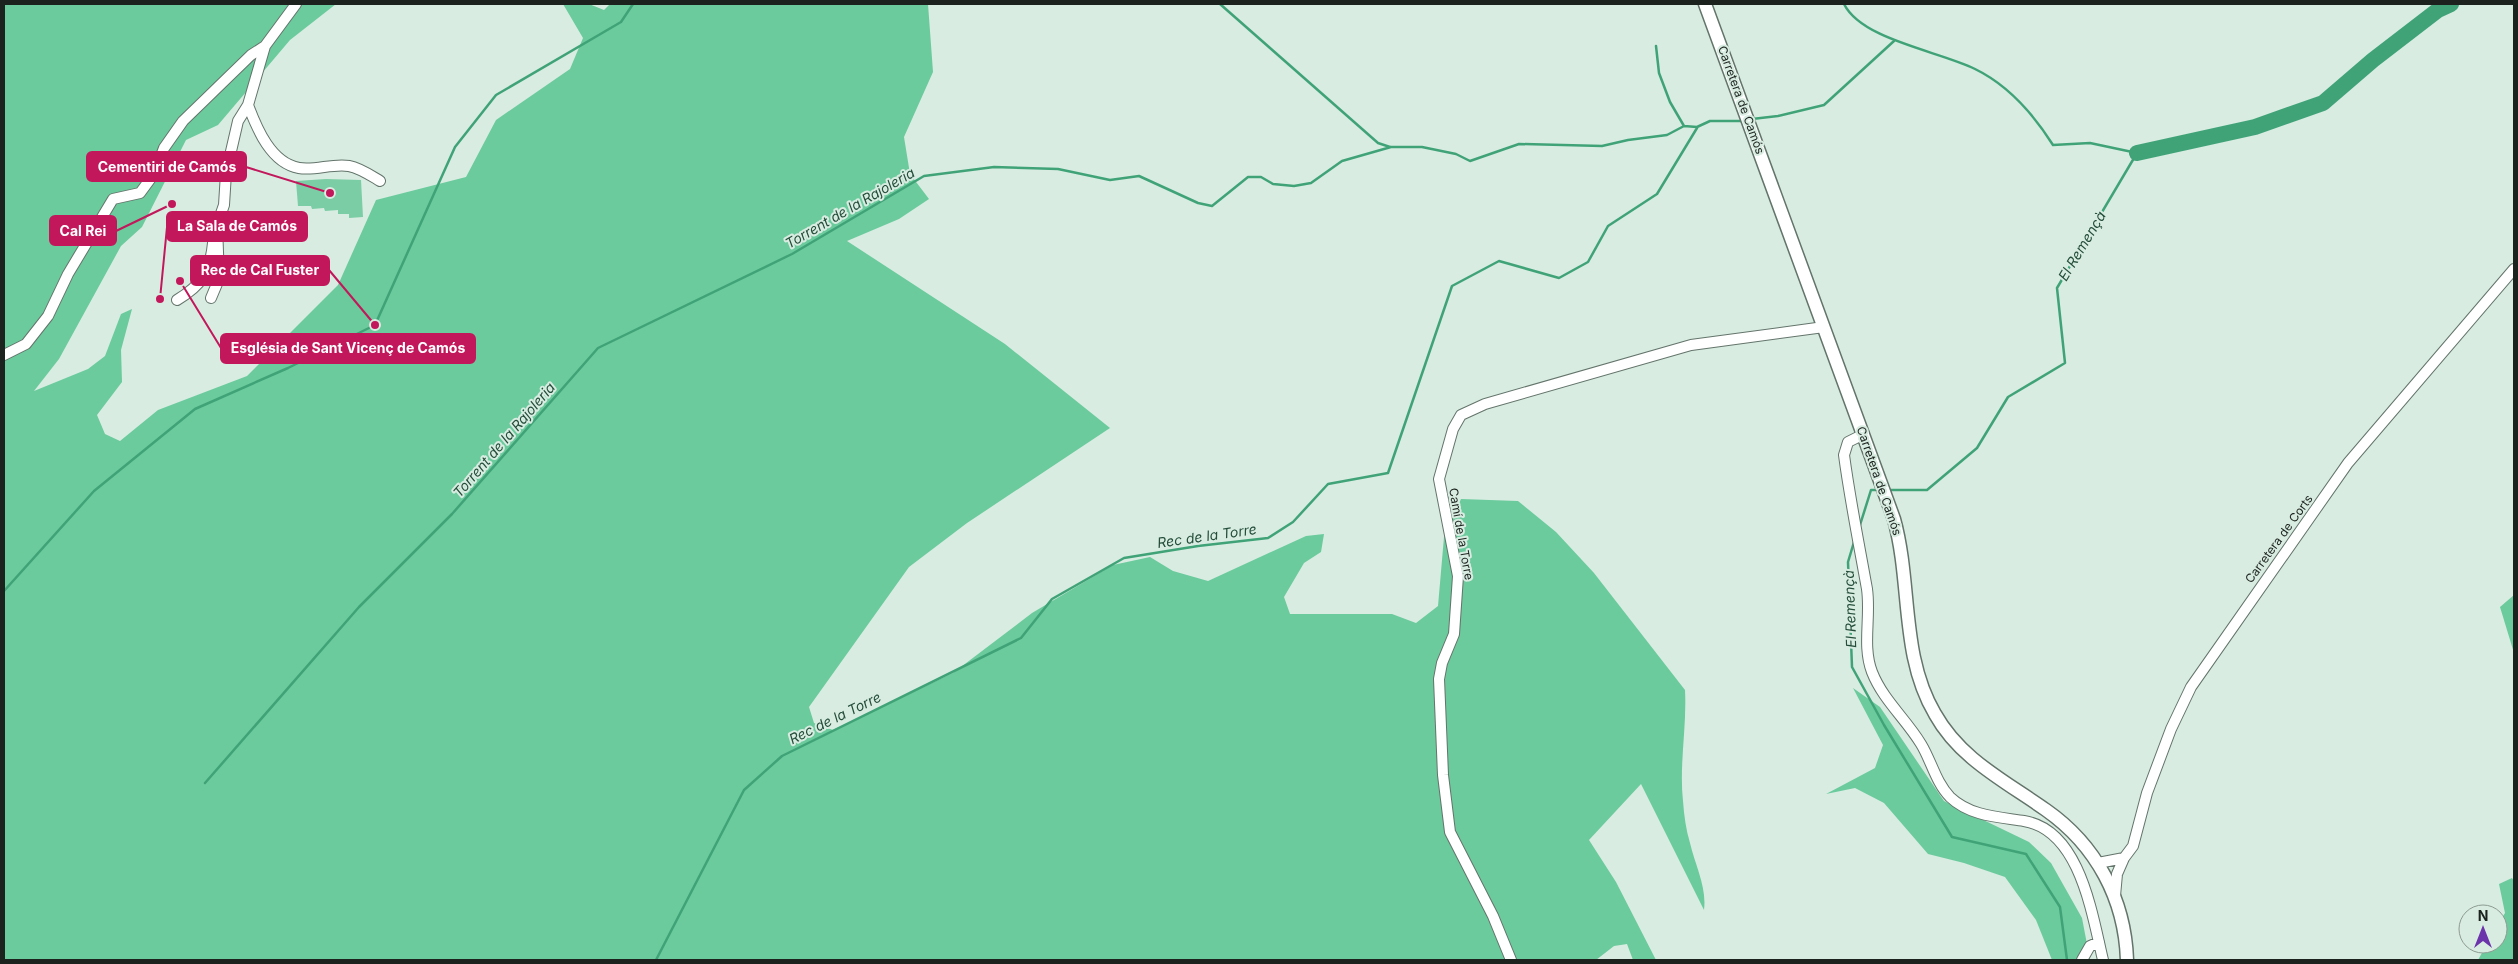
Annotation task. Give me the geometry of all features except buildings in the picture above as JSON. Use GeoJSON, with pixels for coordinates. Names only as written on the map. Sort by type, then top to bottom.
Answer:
{"type":"FeatureCollection","features":[{"type":"Feature","properties":{"kind":"street"},"geometry":{"type":"LineString","coordinates":[[177,300],[199,285],[211,262],[217,225],[224,205],[226,173],[231,146],[238,121],[248,105],[265,46],[296,4]]}},
{"type":"Feature","properties":{"kind":"street","name":"Carretera de Camós"},"geometry":{"type":"LineString","coordinates":[[1705,4],[1889,504],[1902,554],[1914,662],[1924,695],[1935,716],[1968,756],[2053,815],[2077,837],[2100,867],[2114,896],[2124,925],[2127,960]]}},
{"type":"Feature","properties":{"kind":"street"},"geometry":{"type":"LineString","coordinates":[[4,355],[26,344],[48,316],[68,274],[114,199],[140,193],[154,174],[164,148],[183,121],[251,55],[265,46]]}},
{"type":"Feature","properties":{"kind":"street"},"geometry":{"type":"LineString","coordinates":[[248,105],[272,151],[279,160],[299,168],[348,166],[364,171],[380,181]]}},
{"type":"Feature","properties":{"kind":"street"},"geometry":{"type":"LineString","coordinates":[[211,298],[219,279],[217,225]]}},
{"type":"Feature","properties":{"kind":"street","name":"Carretera de Corts"},"geometry":{"type":"LineString","coordinates":[[2114,896],[2119,869],[2133,846],[2147,793],[2171,729],[2191,686],[2348,463],[2514,269]]}},
{"type":"Feature","properties":{"kind":"street","name":"Camí de la Torre"},"geometry":{"type":"LineString","coordinates":[[1510,960],[1493,916],[1450,832],[1443,776],[1439,679],[1442,663],[1454,634],[1458,576],[1438,479],[1453,429],[1461,415],[1485,404],[1691,345],[1824,328]]}},
{"type":"Feature","properties":{"kind":"street"},"geometry":{"type":"LineString","coordinates":[[1866,440],[1848,442],[1844,455],[1868,599],[1869,663],[1883,693],[1920,742],[1948,795],[1959,804],[1984,815],[2038,824],[2057,837],[2078,871],[2103,960]]}},
{"type":"Feature","properties":{"kind":"street"},"geometry":{"type":"LineString","coordinates":[[2100,867],[2124,858]]}},
{"type":"Feature","properties":{"kind":"street"},"geometry":{"type":"LineString","coordinates":[[2100,867],[2119,869]]}},
{"type":"Feature","properties":{"kind":"street"},"geometry":{"type":"LineString","coordinates":[[2082,960],[2090,946],[2099,942]]}},
{"type":"Feature","properties":{"kind":"green space"},"geometry":{"type":"Polygon","coordinates":[[[4,4],[336,4],[290,40],[218,125],[186,140],[142,227],[121,246],[59,359],[34,391],[88,369],[105,356],[121,314],[132,309],[121,350],[122,382],[97,415],[105,434],[120,441],[158,410],[247,376],[338,285],[376,200],[466,177],[496,120],[570,69],[583,38],[563,4],[589,4],[604,10],[610,4],[928,4],[933,72],[904,137],[910,174],[929,199],[899,219],[847,241],[1005,344],[1110,428],[967,523],[909,567],[809,707],[814,723],[833,730],[953,673],[1032,613],[1113,565],[1150,557],[1173,571],[1208,581],[1306,536],[1324,534],[1321,552],[1304,563],[1284,597],[1290,614],[1392,614],[1416,623],[1438,606],[1444,537],[1461,499],[1518,501],[1556,532],[1594,573],[1685,690],[1682,773],[1683,806],[1687,833],[1704,893],[1704,910],[1641,784],[1589,840],[1616,882],[1656,960],[1633,960],[1627,944],[1614,946],[1596,960],[4,960],[4,4]]]}},
{"type":"Feature","properties":{"kind":"green space"},"geometry":{"type":"Polygon","coordinates":[[[326,179],[361,180],[363,217],[349,218],[349,214],[338,214],[338,210],[325,211],[324,208],[312,209],[311,206],[298,206],[296,181],[326,179]]]}},
{"type":"Feature","properties":{"kind":"green space"},"geometry":{"type":"Polygon","coordinates":[[[2514,595],[2514,653],[2500,607],[2514,595]]]}},
{"type":"Feature","properties":{"kind":"green space"},"geometry":{"type":"Polygon","coordinates":[[[1853,688],[1880,707],[1944,801],[2029,842],[2051,863],[2082,918],[2090,960],[2052,960],[2036,920],[2005,877],[1964,863],[1928,854],[1884,803],[1855,788],[1826,794],[1875,768],[1883,745],[1853,688]]]}},
{"type":"Feature","properties":{"kind":"green space"},"geometry":{"type":"Polygon","coordinates":[[[2512,878],[2514,881],[2514,960],[2478,960],[2481,954],[2508,954],[2508,904],[2503,904],[2499,884],[2512,878]]]}},
{"type":"Feature","properties":{"kind":"waterway"},"geometry":{"type":"LineString","coordinates":[[4,591],[94,491],[195,409],[288,368],[375,325],[455,147],[496,95],[621,22],[633,4]]}},
{"type":"Feature","properties":{"kind":"waterway"},"geometry":{"type":"LineString","coordinates":[[1220,4],[1378,143],[1390,147]]}},
{"type":"Feature","properties":{"kind":"waterway","name":"El Remençà"},"geometry":{"type":"LineString","coordinates":[[1844,4],[1853,16],[1867,27],[1884,36],[1975,69],[1998,83],[2029,112],[2053,145],[2090,143],[2137,153],[2057,288],[2065,363],[2008,397],[1977,448],[1927,490],[1887,490]]}},
{"type":"Feature","properties":{"kind":"waterway","name":"El Remençà"},"geometry":{"type":"LineString","coordinates":[[2137,153],[2255,127],[2323,103],[2373,60],[2438,10],[2451,4]]}},
{"type":"Feature","properties":{"kind":"waterway","name":"Torrent de la Rajoleria"},"geometry":{"type":"LineString","coordinates":[[1752,119],[1778,116],[1824,105],[1894,41]]}},
{"type":"Feature","properties":{"kind":"waterway"},"geometry":{"type":"LineString","coordinates":[[1656,46],[1659,73],[1670,102],[1684,126]]}},
{"type":"Feature","properties":{"kind":"waterway","name":"Torrent de la Rajoleria"},"geometry":{"type":"LineString","coordinates":[[205,783],[359,607],[452,514],[598,348],[792,254],[924,176],[994,167],[1058,169],[1110,180],[1139,176],[1198,203],[1212,206],[1248,177],[1261,177],[1273,184],[1294,186],[1311,183],[1342,161],[1391,147],[1422,147],[1456,154],[1470,161],[1519,144],[1602,146],[1628,140],[1667,135],[1684,126],[1697,127],[1710,121],[1744,121]]}},
{"type":"Feature","properties":{"kind":"waterway","name":"Rec de la Torre"},"geometry":{"type":"LineString","coordinates":[[656,960],[744,790],[782,756],[1021,638],[1052,599],[1124,558],[1198,546],[1268,538],[1293,522],[1328,484],[1388,473],[1452,286],[1499,261],[1559,278],[1588,262],[1608,226],[1657,194],[1697,128]]}},
{"type":"Feature","properties":{"kind":"waterway","name":"El Remençà"},"geometry":{"type":"LineString","coordinates":[[1860,525],[1871,490],[1879,490]]}},
{"type":"Feature","properties":{"kind":"waterway","name":"El Remençà"},"geometry":{"type":"LineString","coordinates":[[1854,542],[1848,562],[1852,667],[1884,725],[1952,837],[2026,854],[2060,907],[2067,960]]}},
{"type":"Feature","properties":{"kind":"place","name":"Cementiri de Camós"},"geometry":{"type":"Point","coordinates":[330,193]}},
{"type":"Feature","properties":{"kind":"place","name":"Cal Rei"},"geometry":{"type":"Point","coordinates":[172,204]}},
{"type":"Feature","properties":{"kind":"place","name":"Església de Sant Vicenç de Camós"},"geometry":{"type":"Point","coordinates":[180,281]}},
{"type":"Feature","properties":{"kind":"place","name":"La Sala de Camós"},"geometry":{"type":"Point","coordinates":[160,299]}},
{"type":"Feature","properties":{"kind":"place","name":"Rec de Cal Fuster"},"geometry":{"type":"Point","coordinates":[375,325]}}]}
